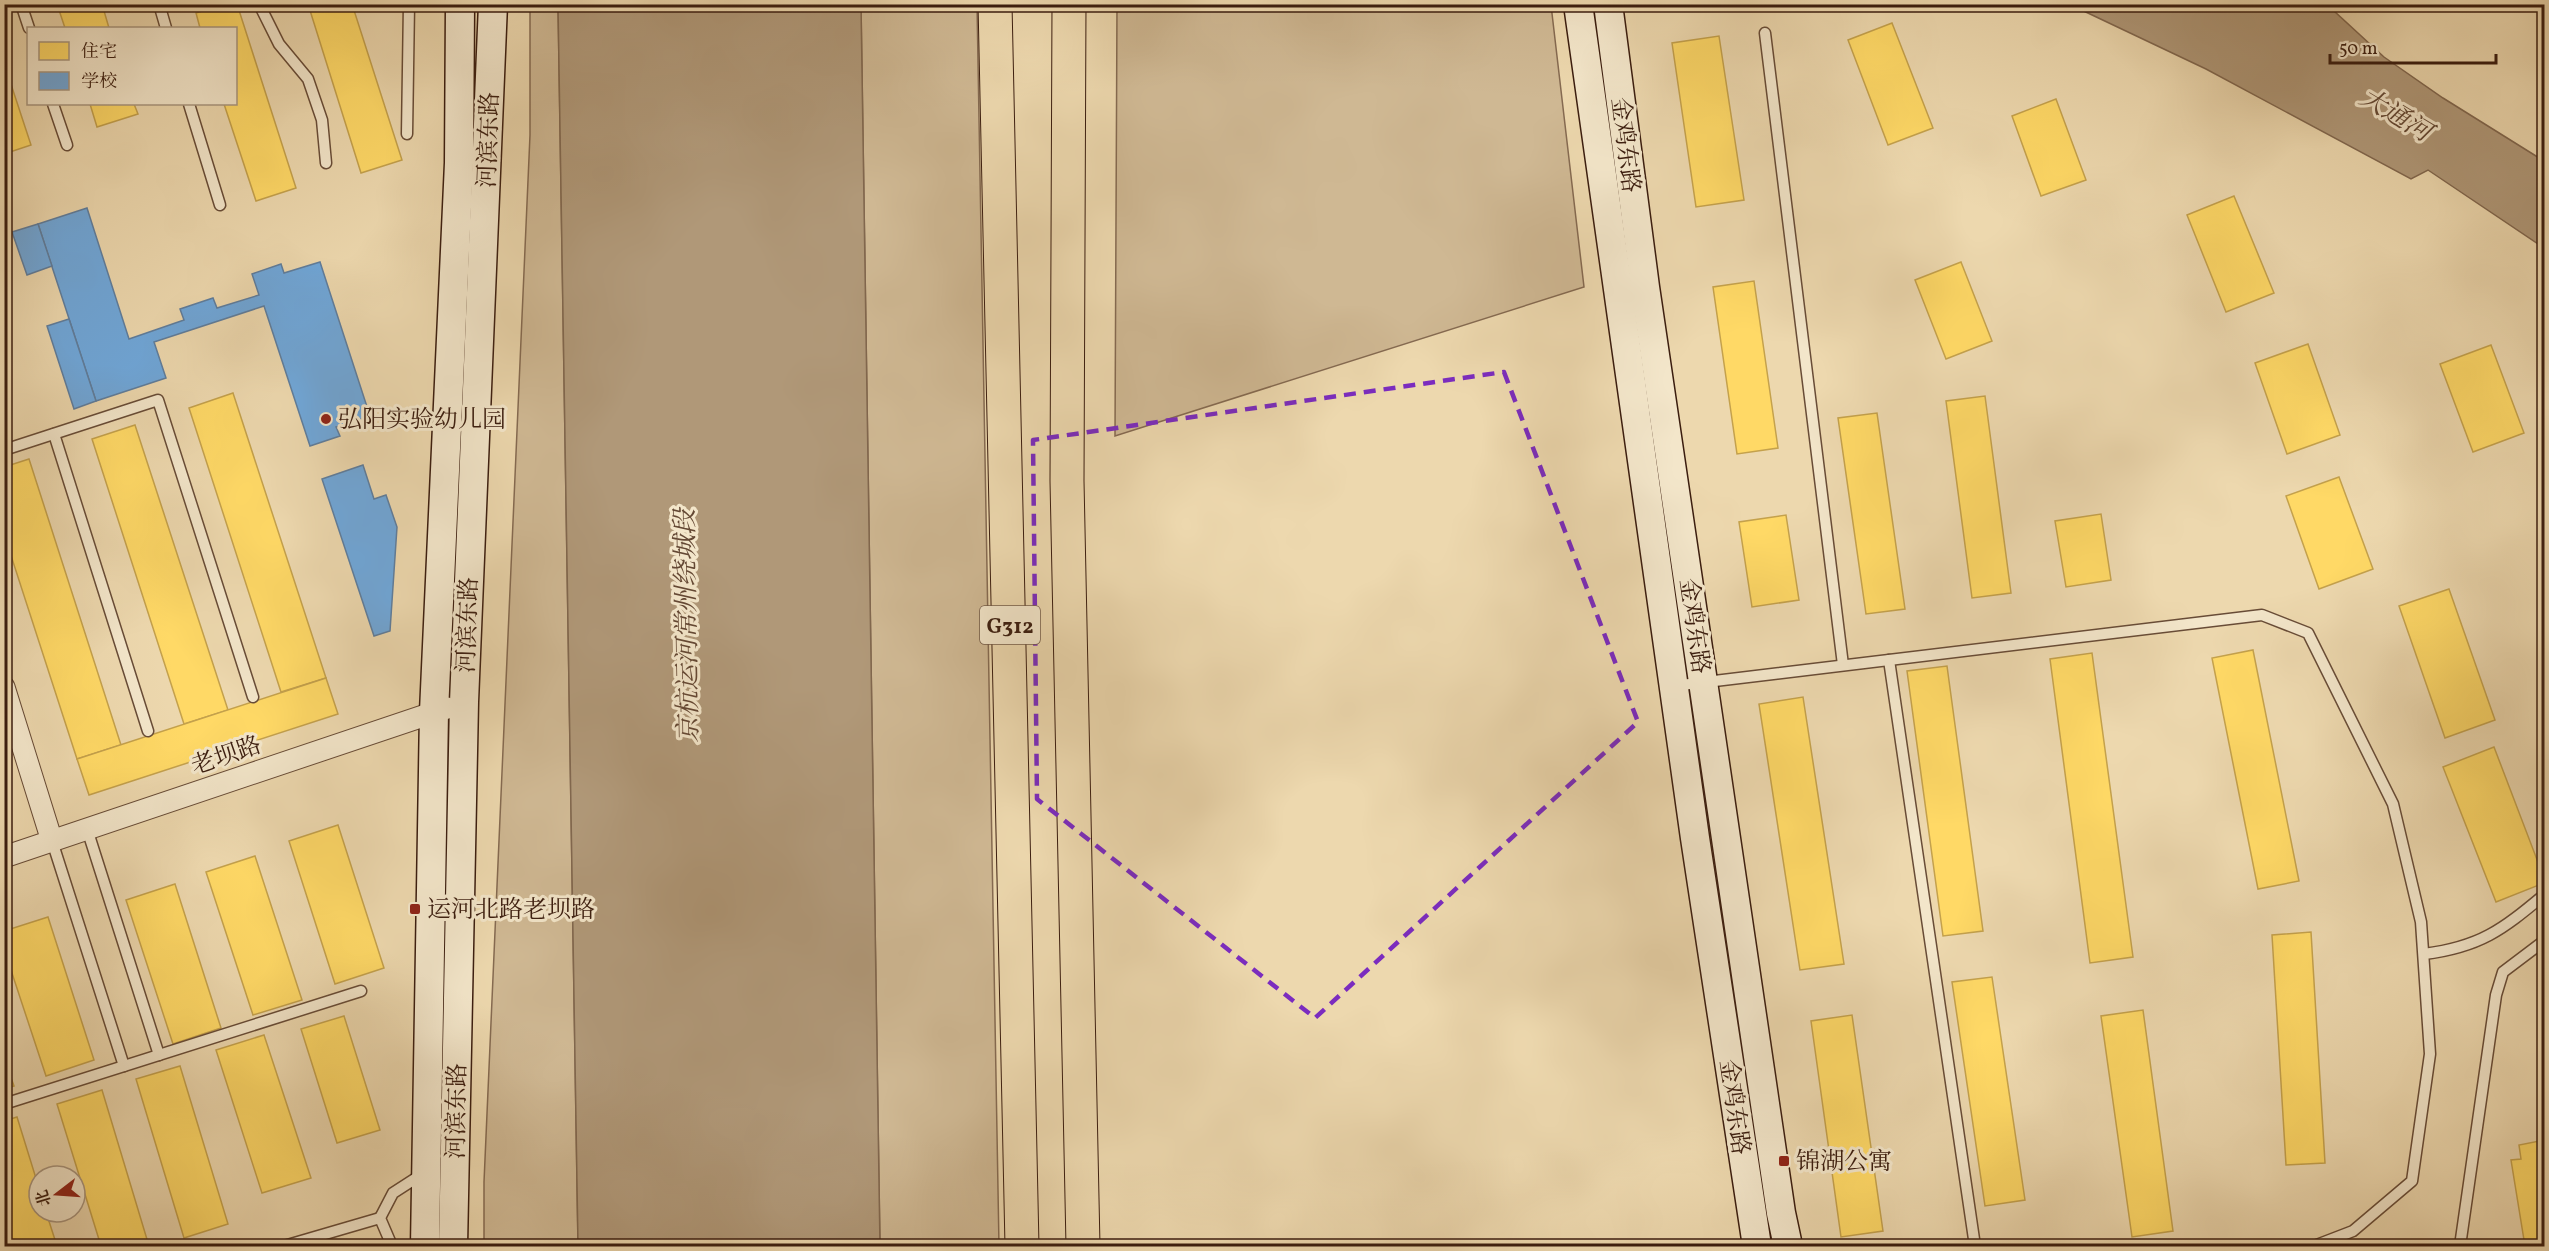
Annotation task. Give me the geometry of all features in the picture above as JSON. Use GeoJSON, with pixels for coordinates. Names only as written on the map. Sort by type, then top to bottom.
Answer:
{"type":"FeatureCollection","features":[{"type":"Feature","properties":{"kind":"highway","name":"G312"},"geometry":{"type":"LineString","coordinates":[[995,4],[1022,1246]]}},
{"type":"Feature","properties":{"kind":"highway","name":"G312"},"geometry":{"type":"LineString","coordinates":[[1069,4],[1068,481],[1083,1246]]}},
{"type":"Feature","properties":{"kind":"street","name":"河滨东路"},"geometry":{"type":"LineString","coordinates":[[425,1246],[434,712],[459,164],[460,4]]}},
{"type":"Feature","properties":{"kind":"street","name":"河滨东路"},"geometry":{"type":"LineString","coordinates":[[453,1246],[464,702],[493,4]]}},
{"type":"Feature","properties":{"kind":"street","name":"金鸡东路"},"geometry":{"type":"LineString","coordinates":[[1578,4],[1673,686],[1757,1246]]}},
{"type":"Feature","properties":{"kind":"street","name":"金鸡东路"},"geometry":{"type":"LineString","coordinates":[[1608,4],[1643,276],[1788,1246]]}},
{"type":"Feature","properties":{"kind":"street"},"geometry":{"type":"LineString","coordinates":[[4,687],[52,841]]}},
{"type":"Feature","properties":{"kind":"street","name":"老坝路"},"geometry":{"type":"LineString","coordinates":[[4,857],[464,702]]}},
{"type":"Feature","properties":{"kind":"lane"},"geometry":{"type":"LineString","coordinates":[[21,4],[29,27]]}},
{"type":"Feature","properties":{"kind":"lane"},"geometry":{"type":"LineString","coordinates":[[159,4],[166,27]]}},
{"type":"Feature","properties":{"kind":"lane"},"geometry":{"type":"LineString","coordinates":[[259,4],[279,44],[308,79],[322,120],[326,163]]}},
{"type":"Feature","properties":{"kind":"lane"},"geometry":{"type":"LineString","coordinates":[[407,134],[409,4]]}},
{"type":"Feature","properties":{"kind":"lane"},"geometry":{"type":"LineString","coordinates":[[1765,33],[1843,665]]}},
{"type":"Feature","properties":{"kind":"lane"},"geometry":{"type":"LineString","coordinates":[[53,105],[66,145]]}},
{"type":"Feature","properties":{"kind":"lane"},"geometry":{"type":"LineString","coordinates":[[189,105],[220,205]]}},
{"type":"Feature","properties":{"kind":"lane"},"geometry":{"type":"LineString","coordinates":[[4,450],[158,400],[253,697]]}},
{"type":"Feature","properties":{"kind":"lane"},"geometry":{"type":"LineString","coordinates":[[54,434],[148,731]]}},
{"type":"Feature","properties":{"kind":"lane"},"geometry":{"type":"LineString","coordinates":[[1673,686],[2262,615],[2308,633],[2393,804],[2421,922],[2430,1054],[2412,1181],[2353,1231],[2314,1246]]}},
{"type":"Feature","properties":{"kind":"lane"},"geometry":{"type":"LineString","coordinates":[[1889,660],[1976,1246]]}},
{"type":"Feature","properties":{"kind":"lane"},"geometry":{"type":"LineString","coordinates":[[87,829],[159,1055]]}},
{"type":"Feature","properties":{"kind":"lane"},"geometry":{"type":"LineString","coordinates":[[52,841],[124,1066]]}},
{"type":"Feature","properties":{"kind":"lane"},"geometry":{"type":"LineString","coordinates":[[2424,954],[2455,950],[2503,929],[2544,895]]}},
{"type":"Feature","properties":{"kind":"lane"},"geometry":{"type":"LineString","coordinates":[[2460,1246],[2496,995],[2503,972],[2544,941]]}},
{"type":"Feature","properties":{"kind":"lane"},"geometry":{"type":"LineString","coordinates":[[4,1104],[361,991]]}},
{"type":"Feature","properties":{"kind":"lane"},"geometry":{"type":"LineString","coordinates":[[284,1246],[380,1218],[393,1193],[426,1171]]}},
{"type":"Feature","properties":{"kind":"lane"},"geometry":{"type":"LineString","coordinates":[[380,1218],[392,1246]]}},
{"type":"Feature","properties":{"kind":"highlighted area"},"geometry":{"type":"Polygon","coordinates":[[[1504,372],[1638,722],[1315,1018],[1037,799],[1033,440],[1504,372]]]}},
{"type":"Feature","properties":{"kind":"shaded area"},"geometry":{"type":"Polygon","coordinates":[[[530,5],[558,5],[578,1246],[484,1246],[484,1182],[530,135],[530,5]]]}},
{"type":"Feature","properties":{"kind":"shaded area"},"geometry":{"type":"Polygon","coordinates":[[[861,5],[977,5],[999,1246],[880,1246],[861,5]]]}},
{"type":"Feature","properties":{"kind":"shaded area"},"geometry":{"type":"Polygon","coordinates":[[[1117,5],[1551,5],[1584,287],[1115,436],[1117,5]]]}},
{"type":"Feature","properties":{"kind":"water","name":"京杭运河常州绕城段"},"geometry":{"type":"Polygon","coordinates":[[[558,5],[861,5],[880,1246],[578,1246],[558,5]]]}},
{"type":"Feature","properties":{"kind":"water","name":"大通河"},"geometry":{"type":"Polygon","coordinates":[[[2071,5],[2332,5],[2333,10],[2384,57],[2443,98],[2544,161],[2544,248],[2428,170],[2411,179],[2206,69],[2071,5]]]}},
{"type":"Feature","properties":{"kind":"building: 住宅"},"geometry":{"type":"Polygon","coordinates":[[[57,4],[102,4],[109,27],[65,27],[57,4]]]}},
{"type":"Feature","properties":{"kind":"building: 住宅"},"geometry":{"type":"Polygon","coordinates":[[[223,4],[237,4],[296,188],[256,201],[224,105],[237,105],[237,27],[200,27],[196,13],[223,4]]]}},
{"type":"Feature","properties":{"kind":"building: 住宅"},"geometry":{"type":"Polygon","coordinates":[[[308,4],[352,4],[402,160],[361,173],[308,4]]]}},
{"type":"Feature","properties":{"kind":"building: 住宅"},"geometry":{"type":"Polygon","coordinates":[[[1892,23],[1933,128],[1888,145],[1848,40],[1892,23]]]}},
{"type":"Feature","properties":{"kind":"building: 住宅"},"geometry":{"type":"Polygon","coordinates":[[[1719,36],[1744,200],[1696,207],[1672,43],[1719,36]]]}},
{"type":"Feature","properties":{"kind":"building: 住宅"},"geometry":{"type":"Polygon","coordinates":[[[4,63],[31,145],[4,154],[4,63]]]}},
{"type":"Feature","properties":{"kind":"building: 住宅"},"geometry":{"type":"Polygon","coordinates":[[[2056,99],[2086,180],[2041,196],[2012,116],[2056,99]]]}},
{"type":"Feature","properties":{"kind":"building: 住宅"},"geometry":{"type":"Polygon","coordinates":[[[90,105],[134,105],[138,114],[97,127],[90,105]]]}},
{"type":"Feature","properties":{"kind":"building: 住宅"},"geometry":{"type":"Polygon","coordinates":[[[2234,196],[2274,293],[2226,312],[2187,215],[2234,196]]]}},
{"type":"Feature","properties":{"kind":"building: 住宅"},"geometry":{"type":"Polygon","coordinates":[[[1961,262],[1992,341],[1946,359],[1915,280],[1961,262]]]}},
{"type":"Feature","properties":{"kind":"building: 住宅"},"geometry":{"type":"Polygon","coordinates":[[[1754,281],[1778,448],[1737,454],[1713,287],[1754,281]]]}},
{"type":"Feature","properties":{"kind":"building: 住宅"},"geometry":{"type":"Polygon","coordinates":[[[2308,344],[2340,435],[2287,454],[2255,363],[2308,344]]]}},
{"type":"Feature","properties":{"kind":"building: 住宅"},"geometry":{"type":"Polygon","coordinates":[[[2491,345],[2524,433],[2473,452],[2440,364],[2491,345]]]}},
{"type":"Feature","properties":{"kind":"building: 住宅"},"geometry":{"type":"Polygon","coordinates":[[[233,393],[326,678],[281,692],[189,408],[233,393]]]}},
{"type":"Feature","properties":{"kind":"building: 住宅"},"geometry":{"type":"Polygon","coordinates":[[[1985,396],[2011,593],[1972,598],[1946,401],[1985,396]]]}},
{"type":"Feature","properties":{"kind":"building: 住宅"},"geometry":{"type":"Polygon","coordinates":[[[1877,413],[1905,609],[1866,614],[1838,418],[1877,413]]]}},
{"type":"Feature","properties":{"kind":"building: 住宅"},"geometry":{"type":"Polygon","coordinates":[[[135,425],[228,710],[184,724],[92,439],[135,425]]]}},
{"type":"Feature","properties":{"kind":"building: 住宅"},"geometry":{"type":"Polygon","coordinates":[[[29,459],[121,745],[77,759],[4,534],[4,467],[29,459]]]}},
{"type":"Feature","properties":{"kind":"building: 住宅"},"geometry":{"type":"Polygon","coordinates":[[[2339,477],[2373,569],[2319,589],[2286,496],[2339,477]]]}},
{"type":"Feature","properties":{"kind":"building: 住宅"},"geometry":{"type":"Polygon","coordinates":[[[2101,514],[2111,580],[2066,587],[2055,521],[2101,514]]]}},
{"type":"Feature","properties":{"kind":"building: 住宅"},"geometry":{"type":"Polygon","coordinates":[[[1786,515],[1799,600],[1752,607],[1739,522],[1786,515]]]}},
{"type":"Feature","properties":{"kind":"building: 住宅"},"geometry":{"type":"Polygon","coordinates":[[[2449,589],[2495,720],[2445,738],[2399,606],[2449,589]]]}},
{"type":"Feature","properties":{"kind":"building: 住宅"},"geometry":{"type":"Polygon","coordinates":[[[2253,650],[2299,881],[2258,889],[2212,658],[2253,650]]]}},
{"type":"Feature","properties":{"kind":"building: 住宅"},"geometry":{"type":"Polygon","coordinates":[[[2092,653],[2133,957],[2090,963],[2050,659],[2092,653]]]}},
{"type":"Feature","properties":{"kind":"building: 住宅"},"geometry":{"type":"Polygon","coordinates":[[[1947,666],[1983,931],[1943,936],[1907,671],[1947,666]]]}},
{"type":"Feature","properties":{"kind":"building: 住宅"},"geometry":{"type":"Polygon","coordinates":[[[326,678],[338,714],[89,795],[77,759],[326,678]]]}},
{"type":"Feature","properties":{"kind":"building: 住宅"},"geometry":{"type":"Polygon","coordinates":[[[1803,697],[1844,964],[1800,970],[1759,704],[1803,697]]]}},
{"type":"Feature","properties":{"kind":"building: 住宅"},"geometry":{"type":"Polygon","coordinates":[[[2494,747],[2544,878],[2544,883],[2496,902],[2443,767],[2494,747]]]}},
{"type":"Feature","properties":{"kind":"building: 住宅"},"geometry":{"type":"Polygon","coordinates":[[[338,825],[384,968],[335,984],[289,841],[338,825]]]}},
{"type":"Feature","properties":{"kind":"building: 住宅"},"geometry":{"type":"Polygon","coordinates":[[[255,856],[302,1000],[253,1015],[206,872],[255,856]]]}},
{"type":"Feature","properties":{"kind":"building: 住宅"},"geometry":{"type":"Polygon","coordinates":[[[175,884],[221,1028],[173,1044],[126,900],[175,884]]]}},
{"type":"Feature","properties":{"kind":"building: 住宅"},"geometry":{"type":"Polygon","coordinates":[[[48,917],[94,1060],[46,1076],[4,949],[4,931],[48,917]]]}},
{"type":"Feature","properties":{"kind":"building: 住宅"},"geometry":{"type":"Polygon","coordinates":[[[2311,932],[2325,1163],[2286,1165],[2272,935],[2311,932]]]}},
{"type":"Feature","properties":{"kind":"building: 住宅"},"geometry":{"type":"Polygon","coordinates":[[[1992,977],[2025,1200],[1985,1206],[1952,982],[1992,977]]]}},
{"type":"Feature","properties":{"kind":"building: 住宅"},"geometry":{"type":"Polygon","coordinates":[[[2143,1010],[2173,1231],[2132,1237],[2101,1016],[2143,1010]]]}},
{"type":"Feature","properties":{"kind":"building: 住宅"},"geometry":{"type":"Polygon","coordinates":[[[1852,1015],[1883,1231],[1841,1237],[1811,1021],[1852,1015]]]}},
{"type":"Feature","properties":{"kind":"building: 住宅"},"geometry":{"type":"Polygon","coordinates":[[[344,1016],[380,1130],[337,1143],[301,1029],[344,1016]]]}},
{"type":"Feature","properties":{"kind":"building: 住宅"},"geometry":{"type":"Polygon","coordinates":[[[264,1035],[311,1178],[262,1193],[216,1050],[264,1035]]]}},
{"type":"Feature","properties":{"kind":"building: 住宅"},"geometry":{"type":"Polygon","coordinates":[[[4,1058],[14,1086],[4,1089],[4,1058]]]}},
{"type":"Feature","properties":{"kind":"building: 住宅"},"geometry":{"type":"Polygon","coordinates":[[[180,1066],[228,1224],[184,1238],[136,1079],[180,1066]]]}},
{"type":"Feature","properties":{"kind":"building: 住宅"},"geometry":{"type":"Polygon","coordinates":[[[102,1090],[149,1246],[101,1246],[87,1201],[87,1164],[76,1164],[57,1104],[102,1090]]]}},
{"type":"Feature","properties":{"kind":"building: 住宅"},"geometry":{"type":"Polygon","coordinates":[[[17,1117],[32,1164],[27,1164],[27,1224],[50,1224],[57,1246],[9,1246],[4,1233],[4,1121],[17,1117]]]}},
{"type":"Feature","properties":{"kind":"building: 住宅"},"geometry":{"type":"Polygon","coordinates":[[[2544,1140],[2544,1246],[2525,1246],[2511,1160],[2521,1159],[2519,1145],[2544,1140]]]}},
{"type":"Feature","properties":{"kind":"building: 学校"},"geometry":{"type":"Polygon","coordinates":[[[87,208],[129,339],[184,320],[180,309],[213,298],[217,308],[259,295],[252,274],[281,264],[284,273],[320,262],[370,416],[336,427],[340,436],[310,446],[264,306],[154,342],[166,378],[96,401],[38,224],[87,208]]]}},
{"type":"Feature","properties":{"kind":"building: 学校"},"geometry":{"type":"Polygon","coordinates":[[[38,224],[52,266],[27,275],[12,232],[38,224]]]}},
{"type":"Feature","properties":{"kind":"building: 学校"},"geometry":{"type":"Polygon","coordinates":[[[69,319],[96,401],[74,409],[47,326],[69,319]]]}},
{"type":"Feature","properties":{"kind":"building: 学校"},"geometry":{"type":"Polygon","coordinates":[[[363,465],[374,499],[386,495],[397,527],[390,631],[374,636],[322,479],[363,465]]]}},
{"type":"Feature","properties":{"kind":"place","name":"弘阳实验幼儿园"},"geometry":{"type":"Point","coordinates":[326,419]}},
{"type":"Feature","properties":{"kind":"place","name":"运河北路老坝路"},"geometry":{"type":"Point","coordinates":[415,909]}},
{"type":"Feature","properties":{"kind":"place","name":"锦湖公寓"},"geometry":{"type":"Point","coordinates":[1784,1161]}}]}
